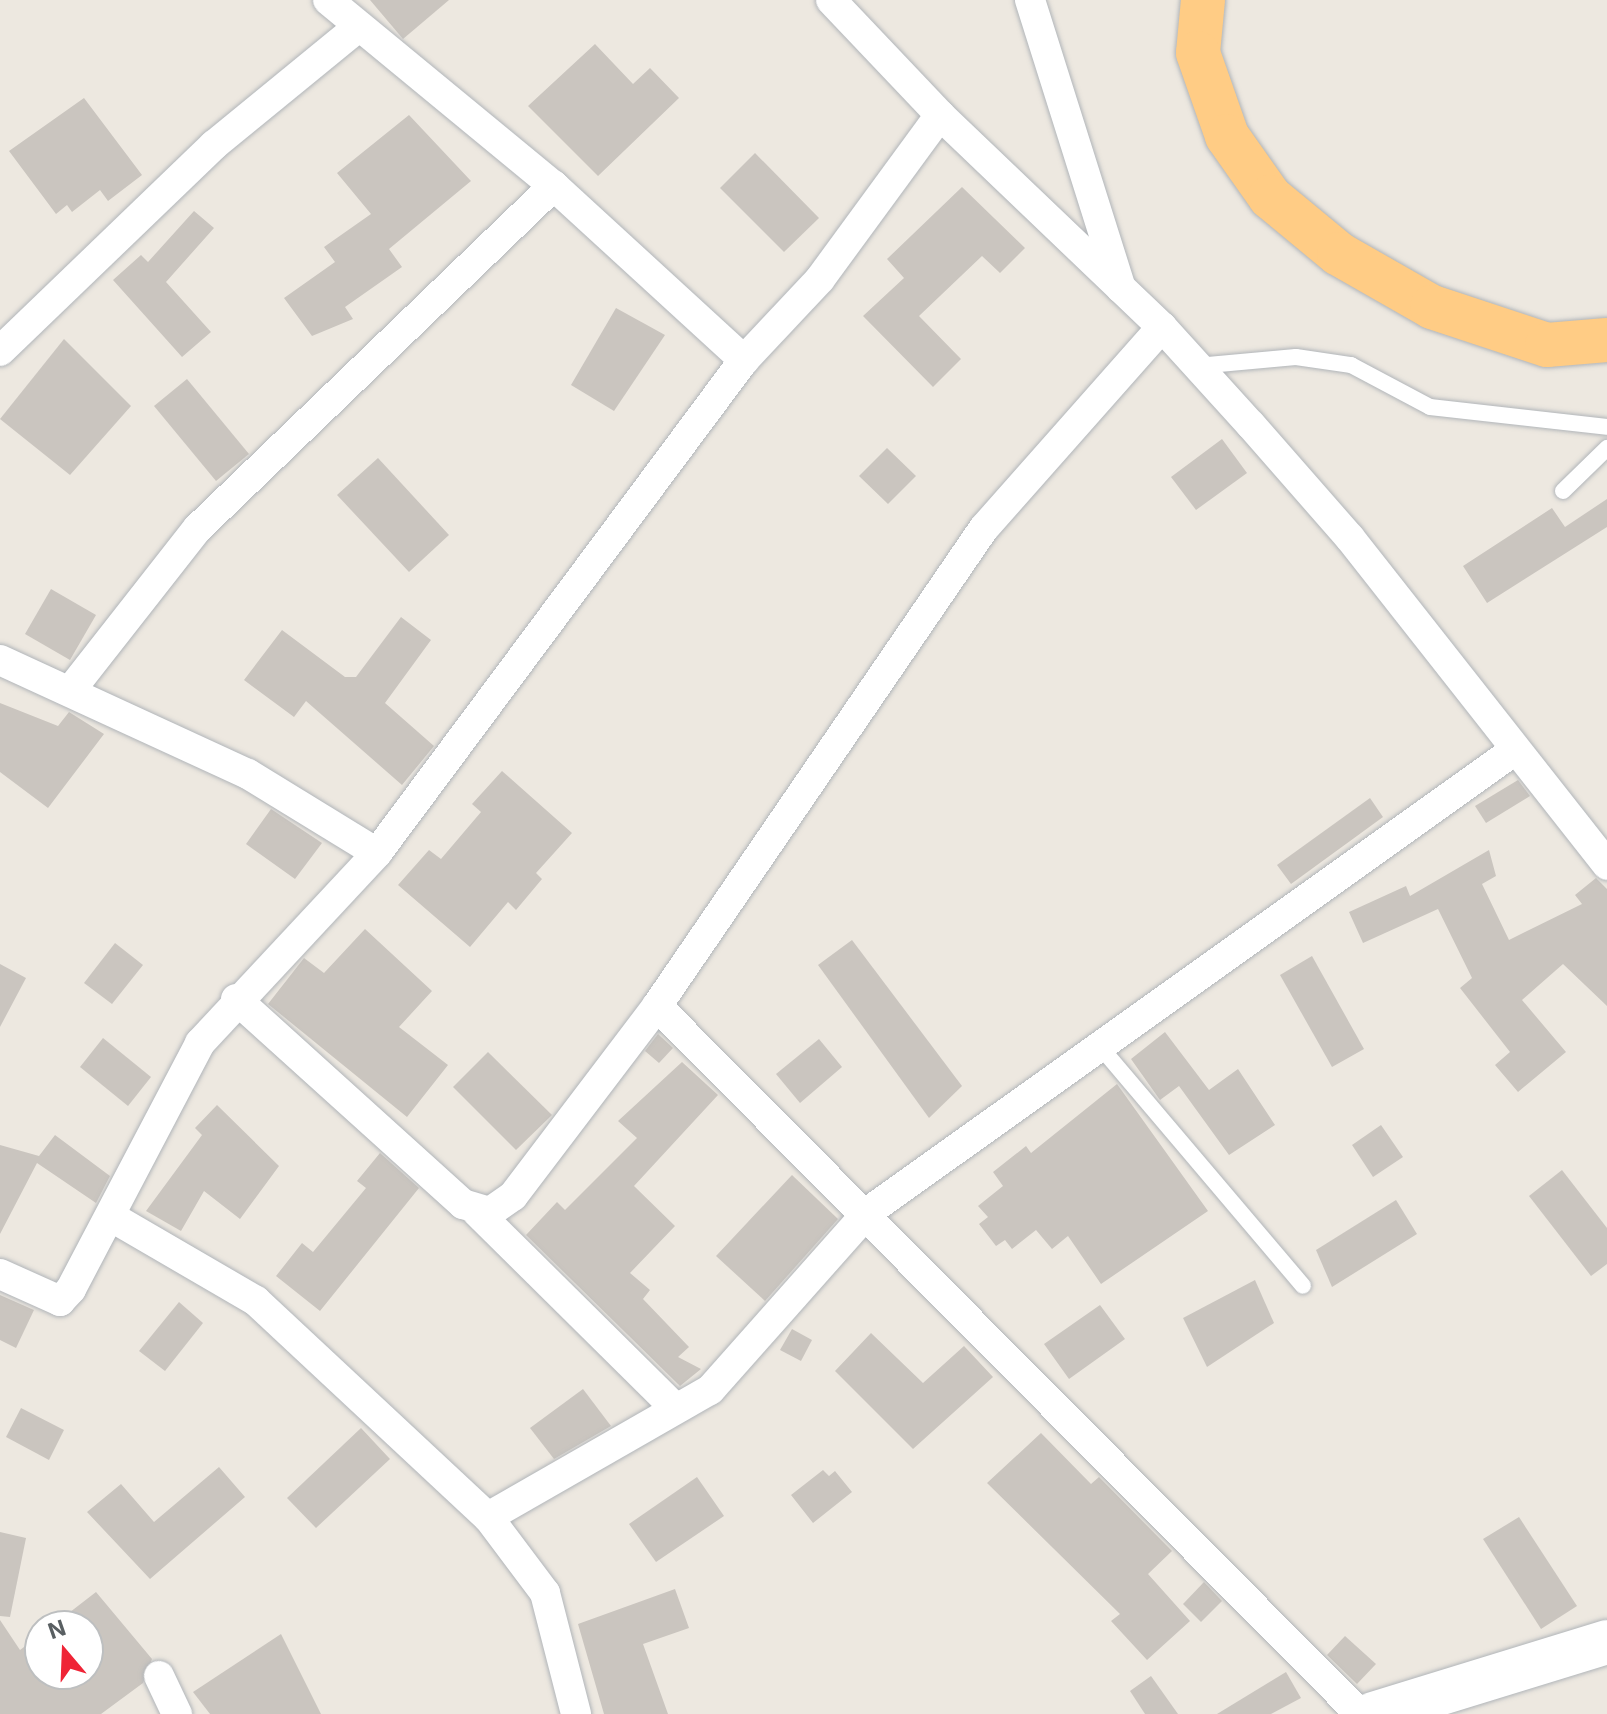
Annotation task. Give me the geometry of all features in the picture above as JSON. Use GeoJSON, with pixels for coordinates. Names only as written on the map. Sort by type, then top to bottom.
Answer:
{"type":"FeatureCollection","features":[{"type":"Feature","properties":{"kind":"highway"},"geometry":{"type":"LineString","coordinates":[[1203,0],[1198,53],[1227,136],[1270,197],[1339,254],[1432,307],[1547,345],[1607,340]]}},
{"type":"Feature","properties":{"kind":"street"},"geometry":{"type":"LineString","coordinates":[[328,0],[357,28],[554,186],[744,360]]}},
{"type":"Feature","properties":{"kind":"street"},"geometry":{"type":"LineString","coordinates":[[831,0],[940,115],[1162,327],[1197,366],[1350,538],[1607,865]]}},
{"type":"Feature","properties":{"kind":"street"},"geometry":{"type":"LineString","coordinates":[[1030,0],[1121,289]]}},
{"type":"Feature","properties":{"kind":"street"},"geometry":{"type":"LineString","coordinates":[[0,351],[214,145],[357,28]]}},
{"type":"Feature","properties":{"kind":"street"},"geometry":{"type":"LineString","coordinates":[[0,1274],[60,1301],[110,1216],[180,1076],[236,999],[377,853],[744,360],[820,279],[940,115]]}},
{"type":"Feature","properties":{"kind":"street"},"geometry":{"type":"LineString","coordinates":[[70,691],[198,528],[554,186]]}},
{"type":"Feature","properties":{"kind":"street"},"geometry":{"type":"LineString","coordinates":[[477,1212],[513,1196],[657,1006],[984,528],[1162,327]]}},
{"type":"Feature","properties":{"kind":"street"},"geometry":{"type":"LineString","coordinates":[[0,660],[248,774],[377,853]]}},
{"type":"Feature","properties":{"kind":"street"},"geometry":{"type":"LineString","coordinates":[[488,1517],[673,1406],[710,1390],[868,1212],[1103,1050],[1515,750]]}},
{"type":"Feature","properties":{"kind":"street"},"geometry":{"type":"LineString","coordinates":[[236,999],[477,1212],[673,1406]]}},
{"type":"Feature","properties":{"kind":"street"},"geometry":{"type":"LineString","coordinates":[[657,1006],[868,1212],[1360,1714]]}},
{"type":"Feature","properties":{"kind":"street"},"geometry":{"type":"LineString","coordinates":[[110,1216],[256,1301],[488,1517],[545,1593],[576,1714]]}},
{"type":"Feature","properties":{"kind":"street"},"geometry":{"type":"LineString","coordinates":[[1373,1714],[1607,1642]]}},
{"type":"Feature","properties":{"kind":"street"},"geometry":{"type":"LineString","coordinates":[[159,1676],[177,1714]]}},
{"type":"Feature","properties":{"kind":"lane"},"geometry":{"type":"LineString","coordinates":[[1197,366],[1296,357],[1351,365],[1430,407],[1606,425]]}},
{"type":"Feature","properties":{"kind":"lane"},"geometry":{"type":"LineString","coordinates":[[1563,491],[1607,448]]}},
{"type":"Feature","properties":{"kind":"lane"},"geometry":{"type":"LineString","coordinates":[[1103,1050],[1303,1286]]}},
{"type":"Feature","properties":{"kind":"building"},"geometry":{"type":"Polygon","coordinates":[[[370,0],[449,0],[403,39],[370,0]]]}},
{"type":"Feature","properties":{"kind":"building"},"geometry":{"type":"Polygon","coordinates":[[[595,44],[633,84],[650,68],[679,98],[598,176],[528,106],[595,44]]]}},
{"type":"Feature","properties":{"kind":"building"},"geometry":{"type":"Polygon","coordinates":[[[84,98],[142,175],[108,201],[100,190],[72,212],[67,205],[56,214],[9,151],[84,98]]]}},
{"type":"Feature","properties":{"kind":"building"},"geometry":{"type":"Polygon","coordinates":[[[409,115],[471,181],[389,249],[402,267],[345,307],[353,319],[312,336],[284,298],[335,262],[324,247],[371,214],[337,173],[409,115]]]}},
{"type":"Feature","properties":{"kind":"building"},"geometry":{"type":"Polygon","coordinates":[[[755,153],[819,218],[784,252],[720,188],[755,153]]]}},
{"type":"Feature","properties":{"kind":"building"},"geometry":{"type":"Polygon","coordinates":[[[962,187],[1025,248],[1000,273],[982,256],[919,316],[961,359],[933,387],[863,316],[904,278],[887,259],[962,187]]]}},
{"type":"Feature","properties":{"kind":"building"},"geometry":{"type":"Polygon","coordinates":[[[194,211],[214,228],[166,282],[211,332],[182,357],[113,280],[141,255],[148,262],[194,211]]]}},
{"type":"Feature","properties":{"kind":"building"},"geometry":{"type":"Polygon","coordinates":[[[616,308],[665,335],[614,411],[571,385],[616,308]]]}},
{"type":"Feature","properties":{"kind":"building"},"geometry":{"type":"Polygon","coordinates":[[[64,339],[131,406],[70,475],[0,419],[64,339]]]}},
{"type":"Feature","properties":{"kind":"building"},"geometry":{"type":"Polygon","coordinates":[[[187,379],[249,454],[216,481],[154,406],[187,379]]]}},
{"type":"Feature","properties":{"kind":"building"},"geometry":{"type":"Polygon","coordinates":[[[1222,439],[1247,473],[1196,510],[1171,477],[1222,439]]]}},
{"type":"Feature","properties":{"kind":"building"},"geometry":{"type":"Polygon","coordinates":[[[887,448],[916,476],[888,504],[859,476],[887,448]]]}},
{"type":"Feature","properties":{"kind":"building"},"geometry":{"type":"Polygon","coordinates":[[[378,458],[449,535],[409,572],[337,495],[378,458]]]}},
{"type":"Feature","properties":{"kind":"building"},"geometry":{"type":"Polygon","coordinates":[[[1607,499],[1607,527],[1487,603],[1463,566],[1552,508],[1565,527],[1607,499]]]}},
{"type":"Feature","properties":{"kind":"building"},"geometry":{"type":"Polygon","coordinates":[[[51,589],[96,615],[70,660],[25,634],[51,589]]]}},
{"type":"Feature","properties":{"kind":"building"},"geometry":{"type":"Polygon","coordinates":[[[401,617],[431,640],[385,703],[434,746],[402,785],[306,701],[294,717],[244,680],[282,630],[345,677],[356,677],[401,617]]]}},
{"type":"Feature","properties":{"kind":"building"},"geometry":{"type":"Polygon","coordinates":[[[0,703],[58,726],[69,712],[104,734],[48,808],[0,772],[0,703]]]}},
{"type":"Feature","properties":{"kind":"building"},"geometry":{"type":"Polygon","coordinates":[[[502,771],[572,833],[536,873],[542,879],[516,910],[508,902],[470,947],[398,885],[429,850],[441,859],[481,812],[472,804],[502,771]]]}},
{"type":"Feature","properties":{"kind":"building"},"geometry":{"type":"Polygon","coordinates":[[[1518,780],[1530,796],[1486,823],[1475,806],[1518,780]]]}},
{"type":"Feature","properties":{"kind":"building"},"geometry":{"type":"Polygon","coordinates":[[[1370,798],[1383,817],[1291,884],[1277,865],[1370,798]]]}},
{"type":"Feature","properties":{"kind":"building"},"geometry":{"type":"Polygon","coordinates":[[[271,809],[322,843],[295,879],[246,844],[271,809]]]}},
{"type":"Feature","properties":{"kind":"building"},"geometry":{"type":"Polygon","coordinates":[[[1489,850],[1496,876],[1482,884],[1509,940],[1582,904],[1575,895],[1596,878],[1607,889],[1607,1006],[1563,964],[1522,1000],[1566,1052],[1518,1092],[1495,1065],[1510,1052],[1460,988],[1472,978],[1438,909],[1363,943],[1349,912],[1406,886],[1410,896],[1489,850]]]}},
{"type":"Feature","properties":{"kind":"building"},"geometry":{"type":"Polygon","coordinates":[[[365,929],[432,991],[399,1027],[448,1065],[407,1117],[268,1004],[304,958],[324,973],[365,929]]]}},
{"type":"Feature","properties":{"kind":"building"},"geometry":{"type":"Polygon","coordinates":[[[852,940],[962,1086],[929,1118],[818,965],[852,940]]]}},
{"type":"Feature","properties":{"kind":"building"},"geometry":{"type":"Polygon","coordinates":[[[115,943],[143,965],[112,1004],[84,983],[115,943]]]}},
{"type":"Feature","properties":{"kind":"building"},"geometry":{"type":"Polygon","coordinates":[[[1312,956],[1364,1049],[1332,1067],[1280,975],[1312,956]]]}},
{"type":"Feature","properties":{"kind":"building"},"geometry":{"type":"Polygon","coordinates":[[[0,964],[26,978],[0,1027],[0,964]]]}},
{"type":"Feature","properties":{"kind":"building"},"geometry":{"type":"Polygon","coordinates":[[[1165,1032],[1209,1090],[1238,1069],[1275,1125],[1229,1155],[1179,1086],[1160,1100],[1131,1059],[1165,1032]]]}},
{"type":"Feature","properties":{"kind":"building"},"geometry":{"type":"Polygon","coordinates":[[[658,1034],[673,1048],[659,1063],[645,1051],[658,1034]]]}},
{"type":"Feature","properties":{"kind":"building"},"geometry":{"type":"Polygon","coordinates":[[[103,1038],[151,1077],[128,1106],[80,1067],[103,1038]]]}},
{"type":"Feature","properties":{"kind":"building"},"geometry":{"type":"Polygon","coordinates":[[[819,1039],[842,1067],[800,1103],[776,1074],[819,1039]]]}},
{"type":"Feature","properties":{"kind":"building"},"geometry":{"type":"Polygon","coordinates":[[[488,1052],[552,1115],[516,1150],[453,1087],[488,1052]]]}},
{"type":"Feature","properties":{"kind":"building"},"geometry":{"type":"Polygon","coordinates":[[[682,1062],[718,1095],[634,1186],[675,1226],[630,1273],[650,1290],[643,1299],[689,1347],[678,1357],[701,1369],[680,1386],[526,1235],[557,1202],[565,1210],[637,1138],[618,1121],[682,1062]]]}},
{"type":"Feature","properties":{"kind":"building"},"geometry":{"type":"Polygon","coordinates":[[[1117,1084],[1208,1211],[1101,1284],[1068,1236],[1052,1249],[1036,1230],[1012,1249],[1005,1240],[996,1246],[979,1224],[988,1217],[978,1206],[1003,1186],[993,1172],[1026,1146],[1031,1153],[1117,1084]]]}},
{"type":"Feature","properties":{"kind":"building"},"geometry":{"type":"Polygon","coordinates":[[[217,1105],[279,1166],[240,1219],[204,1191],[181,1231],[146,1211],[202,1135],[195,1128],[217,1105]]]}},
{"type":"Feature","properties":{"kind":"building"},"geometry":{"type":"Polygon","coordinates":[[[1381,1125],[1403,1157],[1373,1177],[1352,1145],[1381,1125]]]}},
{"type":"Feature","properties":{"kind":"building"},"geometry":{"type":"Polygon","coordinates":[[[55,1135],[110,1176],[96,1203],[37,1163],[0,1234],[0,1145],[39,1156],[55,1135]]]}},
{"type":"Feature","properties":{"kind":"building"},"geometry":{"type":"Polygon","coordinates":[[[380,1153],[419,1188],[320,1311],[276,1276],[302,1243],[313,1252],[366,1188],[357,1181],[380,1153]]]}},
{"type":"Feature","properties":{"kind":"building"},"geometry":{"type":"Polygon","coordinates":[[[1562,1170],[1607,1228],[1607,1264],[1591,1276],[1529,1196],[1562,1170]]]}},
{"type":"Feature","properties":{"kind":"building"},"geometry":{"type":"Polygon","coordinates":[[[792,1175],[838,1219],[765,1301],[716,1256],[792,1175]]]}},
{"type":"Feature","properties":{"kind":"building"},"geometry":{"type":"Polygon","coordinates":[[[1396,1200],[1417,1234],[1332,1287],[1316,1250],[1396,1200]]]}},
{"type":"Feature","properties":{"kind":"building"},"geometry":{"type":"Polygon","coordinates":[[[1255,1280],[1274,1323],[1207,1367],[1183,1318],[1255,1280]]]}},
{"type":"Feature","properties":{"kind":"building"},"geometry":{"type":"Polygon","coordinates":[[[0,1295],[34,1310],[16,1348],[0,1340],[0,1295]]]}},
{"type":"Feature","properties":{"kind":"building"},"geometry":{"type":"Polygon","coordinates":[[[179,1302],[203,1323],[165,1371],[139,1351],[179,1302]]]}},
{"type":"Feature","properties":{"kind":"building"},"geometry":{"type":"Polygon","coordinates":[[[1100,1305],[1125,1339],[1069,1379],[1044,1344],[1100,1305]]]}},
{"type":"Feature","properties":{"kind":"building"},"geometry":{"type":"Polygon","coordinates":[[[792,1329],[812,1340],[801,1361],[780,1350],[792,1329]]]}},
{"type":"Feature","properties":{"kind":"building"},"geometry":{"type":"Polygon","coordinates":[[[871,1333],[923,1383],[964,1346],[993,1377],[913,1449],[835,1371],[871,1333]]]}},
{"type":"Feature","properties":{"kind":"building"},"geometry":{"type":"Polygon","coordinates":[[[583,1389],[611,1426],[554,1459],[530,1428],[583,1389]]]}},
{"type":"Feature","properties":{"kind":"building"},"geometry":{"type":"Polygon","coordinates":[[[21,1408],[64,1430],[49,1460],[6,1437],[21,1408]]]}},
{"type":"Feature","properties":{"kind":"building"},"geometry":{"type":"Polygon","coordinates":[[[361,1428],[390,1459],[316,1528],[287,1498],[361,1428]]]}},
{"type":"Feature","properties":{"kind":"building"},"geometry":{"type":"Polygon","coordinates":[[[1041,1433],[1091,1484],[1099,1477],[1172,1551],[1148,1574],[1190,1621],[1147,1660],[1111,1621],[1120,1614],[987,1483],[1041,1433]]]}},
{"type":"Feature","properties":{"kind":"building"},"geometry":{"type":"Polygon","coordinates":[[[219,1467],[245,1497],[150,1579],[87,1512],[121,1484],[154,1522],[219,1467]]]}},
{"type":"Feature","properties":{"kind":"building"},"geometry":{"type":"Polygon","coordinates":[[[823,1470],[829,1476],[835,1471],[852,1492],[813,1523],[791,1495],[823,1470]]]}},
{"type":"Feature","properties":{"kind":"building"},"geometry":{"type":"Polygon","coordinates":[[[697,1477],[724,1516],[656,1562],[629,1524],[697,1477]]]}},
{"type":"Feature","properties":{"kind":"building"},"geometry":{"type":"Polygon","coordinates":[[[1519,1517],[1577,1606],[1541,1629],[1483,1539],[1519,1517]]]}},
{"type":"Feature","properties":{"kind":"building"},"geometry":{"type":"Polygon","coordinates":[[[0,1532],[26,1538],[10,1617],[0,1616],[0,1532]]]}},
{"type":"Feature","properties":{"kind":"building"},"geometry":{"type":"Polygon","coordinates":[[[1204,1582],[1222,1601],[1201,1622],[1183,1604],[1204,1582]]]}},
{"type":"Feature","properties":{"kind":"building"},"geometry":{"type":"Polygon","coordinates":[[[675,1589],[689,1628],[643,1644],[668,1714],[604,1714],[578,1624],[675,1589]]]}},
{"type":"Feature","properties":{"kind":"building"},"geometry":{"type":"Polygon","coordinates":[[[96,1592],[152,1659],[143,1683],[101,1714],[0,1714],[0,1620],[20,1650],[24,1647],[24,1690],[104,1690],[104,1610],[73,1610],[96,1592]]]}},
{"type":"Feature","properties":{"kind":"building"},"geometry":{"type":"Polygon","coordinates":[[[281,1634],[321,1714],[210,1714],[193,1692],[281,1634]]]}},
{"type":"Feature","properties":{"kind":"building"},"geometry":{"type":"Polygon","coordinates":[[[1345,1636],[1376,1664],[1357,1684],[1327,1655],[1345,1636]]]}},
{"type":"Feature","properties":{"kind":"building"},"geometry":{"type":"Polygon","coordinates":[[[1286,1672],[1301,1698],[1271,1714],[1217,1714],[1286,1672]]]}},
{"type":"Feature","properties":{"kind":"building"},"geometry":{"type":"Polygon","coordinates":[[[1151,1676],[1178,1714],[1145,1714],[1130,1691],[1151,1676]]]}}]}
